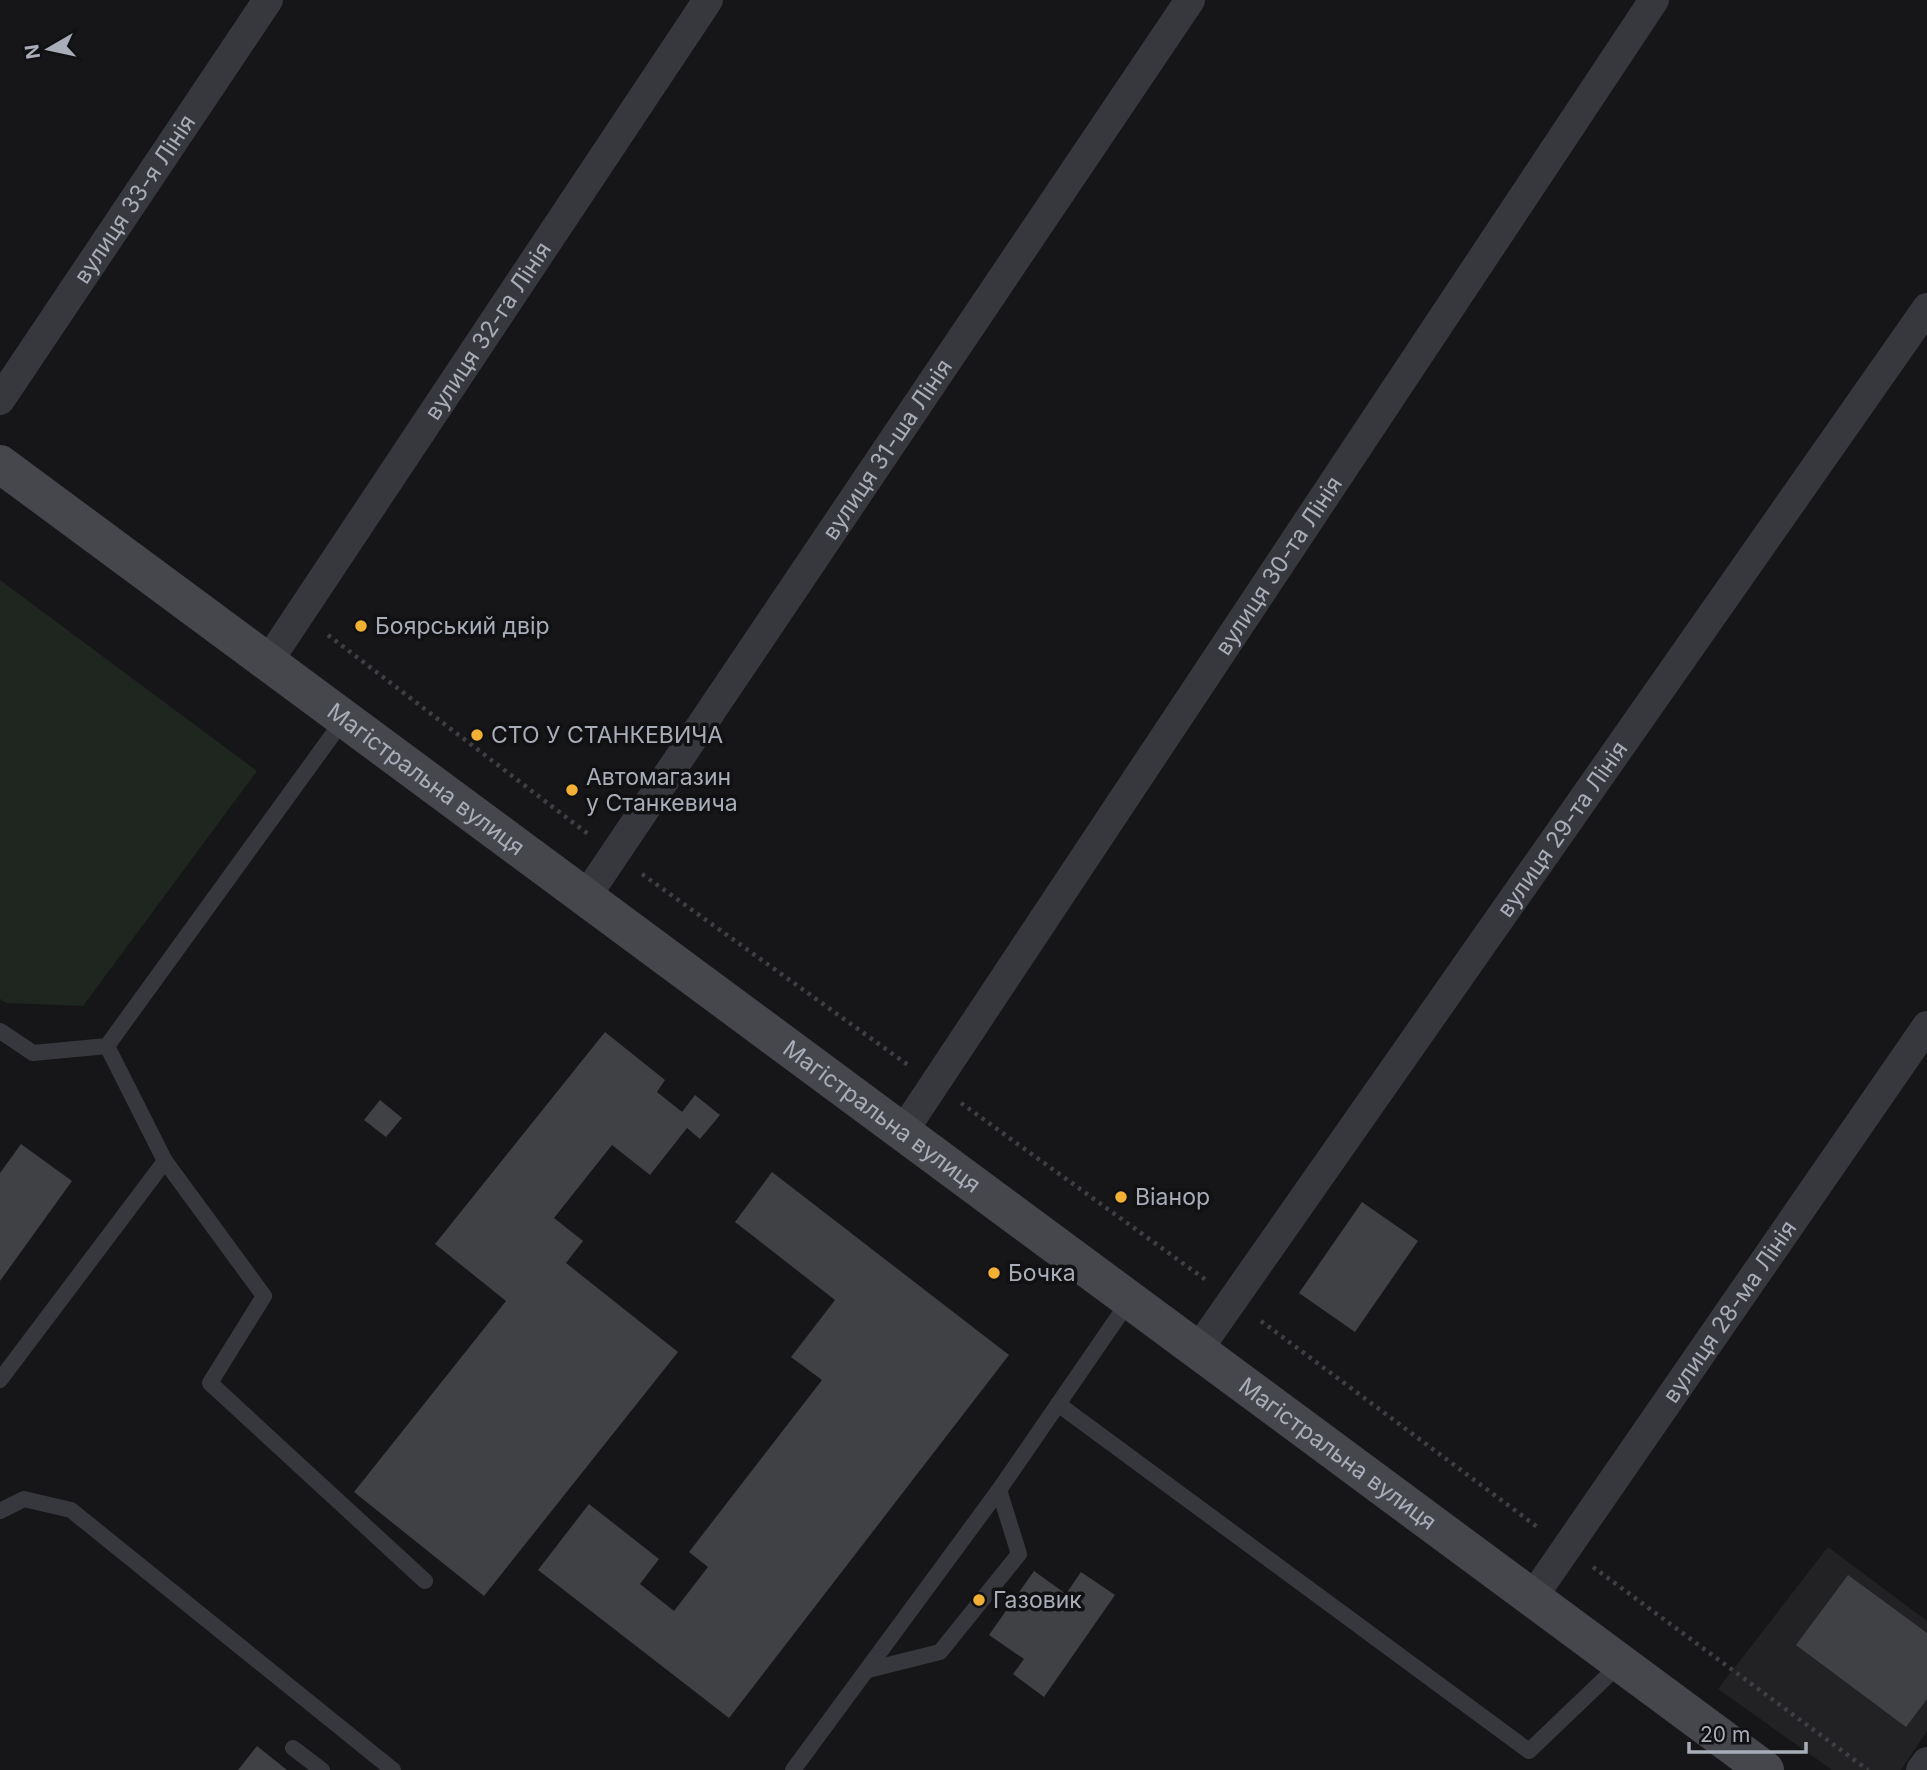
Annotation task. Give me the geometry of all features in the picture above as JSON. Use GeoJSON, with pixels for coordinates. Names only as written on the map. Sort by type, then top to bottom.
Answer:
{"type":"FeatureCollection","features":[{"type":"Feature","properties":{"kind":"main road","name":"Магістральна вулиця"},"geometry":{"type":"LineString","coordinates":[[0,464],[1765,1770]]}},
{"type":"Feature","properties":{"kind":"street","name":"вулиця 33-я Лінія"},"geometry":{"type":"LineString","coordinates":[[0,400],[268,0]]}},
{"type":"Feature","properties":{"kind":"street","name":"вулиця 32-га Лінія"},"geometry":{"type":"LineString","coordinates":[[267,663],[708,0]]}},
{"type":"Feature","properties":{"kind":"street","name":"вулиця 31-ша Лінія"},"geometry":{"type":"LineString","coordinates":[[585,898],[1190,0]]}},
{"type":"Feature","properties":{"kind":"street","name":"вулиця 30-та Лінія"},"geometry":{"type":"LineString","coordinates":[[902,1133],[1654,0]]}},
{"type":"Feature","properties":{"kind":"street","name":"вулиця 29-та Лінія"},"geometry":{"type":"LineString","coordinates":[[1197,1351],[1927,308]]}},
{"type":"Feature","properties":{"kind":"street","name":"вулиця 28-ма Лінія"},"geometry":{"type":"LineString","coordinates":[[1532,1598],[1927,1026]]}},
{"type":"Feature","properties":{"kind":"street"},"geometry":{"type":"LineString","coordinates":[[1921,1770],[1927,1762]]}},
{"type":"Feature","properties":{"kind":"lane"},"geometry":{"type":"LineString","coordinates":[[0,1031],[33,1053],[107,1046],[344,719]]}},
{"type":"Feature","properties":{"kind":"lane"},"geometry":{"type":"LineString","coordinates":[[107,1046],[165,1161],[264,1296],[210,1383],[425,1581]]}},
{"type":"Feature","properties":{"kind":"lane"},"geometry":{"type":"LineString","coordinates":[[0,1380],[165,1161]]}},
{"type":"Feature","properties":{"kind":"lane"},"geometry":{"type":"LineString","coordinates":[[793,1770],[999,1490],[1129,1301]]}},
{"type":"Feature","properties":{"kind":"lane"},"geometry":{"type":"LineString","coordinates":[[1058,1404],[1529,1751],[1620,1664]]}},
{"type":"Feature","properties":{"kind":"lane"},"geometry":{"type":"LineString","coordinates":[[867,1670],[940,1652],[1019,1554],[999,1490]]}},
{"type":"Feature","properties":{"kind":"lane"},"geometry":{"type":"LineString","coordinates":[[0,1511],[24,1499],[71,1510],[393,1770]]}},
{"type":"Feature","properties":{"kind":"lane"},"geometry":{"type":"LineString","coordinates":[[293,1748],[322,1770]]}},
{"type":"Feature","properties":{"kind":"path"},"geometry":{"type":"LineString","coordinates":[[300,614],[614,854],[1233,1300],[1868,1770]]}},
{"type":"Feature","properties":{"kind":"shaded area"},"geometry":{"type":"Polygon","coordinates":[[[0,580],[257,771],[83,1006],[6,1003],[0,999],[0,580]]]}},
{"type":"Feature","properties":{"kind":"shaded area"},"geometry":{"type":"Polygon","coordinates":[[[1828,1547],[1927,1621],[1927,1731],[1901,1770],[1832,1770],[1718,1689],[1828,1547]]]}},
{"type":"Feature","properties":{"kind":"building"},"geometry":{"type":"Polygon","coordinates":[[[605,1032],[665,1080],[657,1092],[682,1112],[695,1095],[720,1115],[700,1139],[687,1128],[650,1175],[612,1145],[554,1218],[583,1241],[566,1263],[678,1352],[484,1596],[354,1492],[506,1301],[435,1244],[605,1032]]]}},
{"type":"Feature","properties":{"kind":"building"},"geometry":{"type":"Polygon","coordinates":[[[380,1100],[402,1118],[386,1137],[364,1120],[380,1100]]]}},
{"type":"Feature","properties":{"kind":"building"},"geometry":{"type":"Polygon","coordinates":[[[21,1144],[72,1181],[0,1281],[0,1173],[21,1144]]]}},
{"type":"Feature","properties":{"kind":"building"},"geometry":{"type":"Polygon","coordinates":[[[772,1172],[1009,1355],[729,1718],[538,1570],[589,1504],[659,1559],[640,1584],[674,1611],[708,1567],[689,1552],[822,1380],[791,1357],[835,1300],[735,1222],[772,1172]]]}},
{"type":"Feature","properties":{"kind":"building"},"geometry":{"type":"Polygon","coordinates":[[[1362,1202],[1418,1241],[1355,1332],[1299,1293],[1362,1202]]]}},
{"type":"Feature","properties":{"kind":"building"},"geometry":{"type":"Polygon","coordinates":[[[1034,1571],[1066,1594],[1081,1572],[1115,1595],[1044,1697],[1013,1674],[1024,1659],[989,1635],[1034,1571]]]}},
{"type":"Feature","properties":{"kind":"building"},"geometry":{"type":"Polygon","coordinates":[[[1848,1575],[1927,1633],[1927,1699],[1906,1727],[1796,1645],[1848,1575]]]}},
{"type":"Feature","properties":{"kind":"building"},"geometry":{"type":"Polygon","coordinates":[[[257,1746],[287,1770],[238,1770],[257,1746]]]}},
{"type":"Feature","properties":{"kind":"place","name":"Боярський двір"},"geometry":{"type":"Point","coordinates":[361,626]}},
{"type":"Feature","properties":{"kind":"place","name":"СТО У СТАНКЕВИЧА"},"geometry":{"type":"Point","coordinates":[477,735]}},
{"type":"Feature","properties":{"kind":"place","name":"Автомагазин у Станкевича"},"geometry":{"type":"Point","coordinates":[572,790]}},
{"type":"Feature","properties":{"kind":"place","name":"Віанор"},"geometry":{"type":"Point","coordinates":[1121,1197]}},
{"type":"Feature","properties":{"kind":"place","name":"Бочка"},"geometry":{"type":"Point","coordinates":[994,1273]}},
{"type":"Feature","properties":{"kind":"place","name":"Газовик"},"geometry":{"type":"Point","coordinates":[979,1600]}}]}
